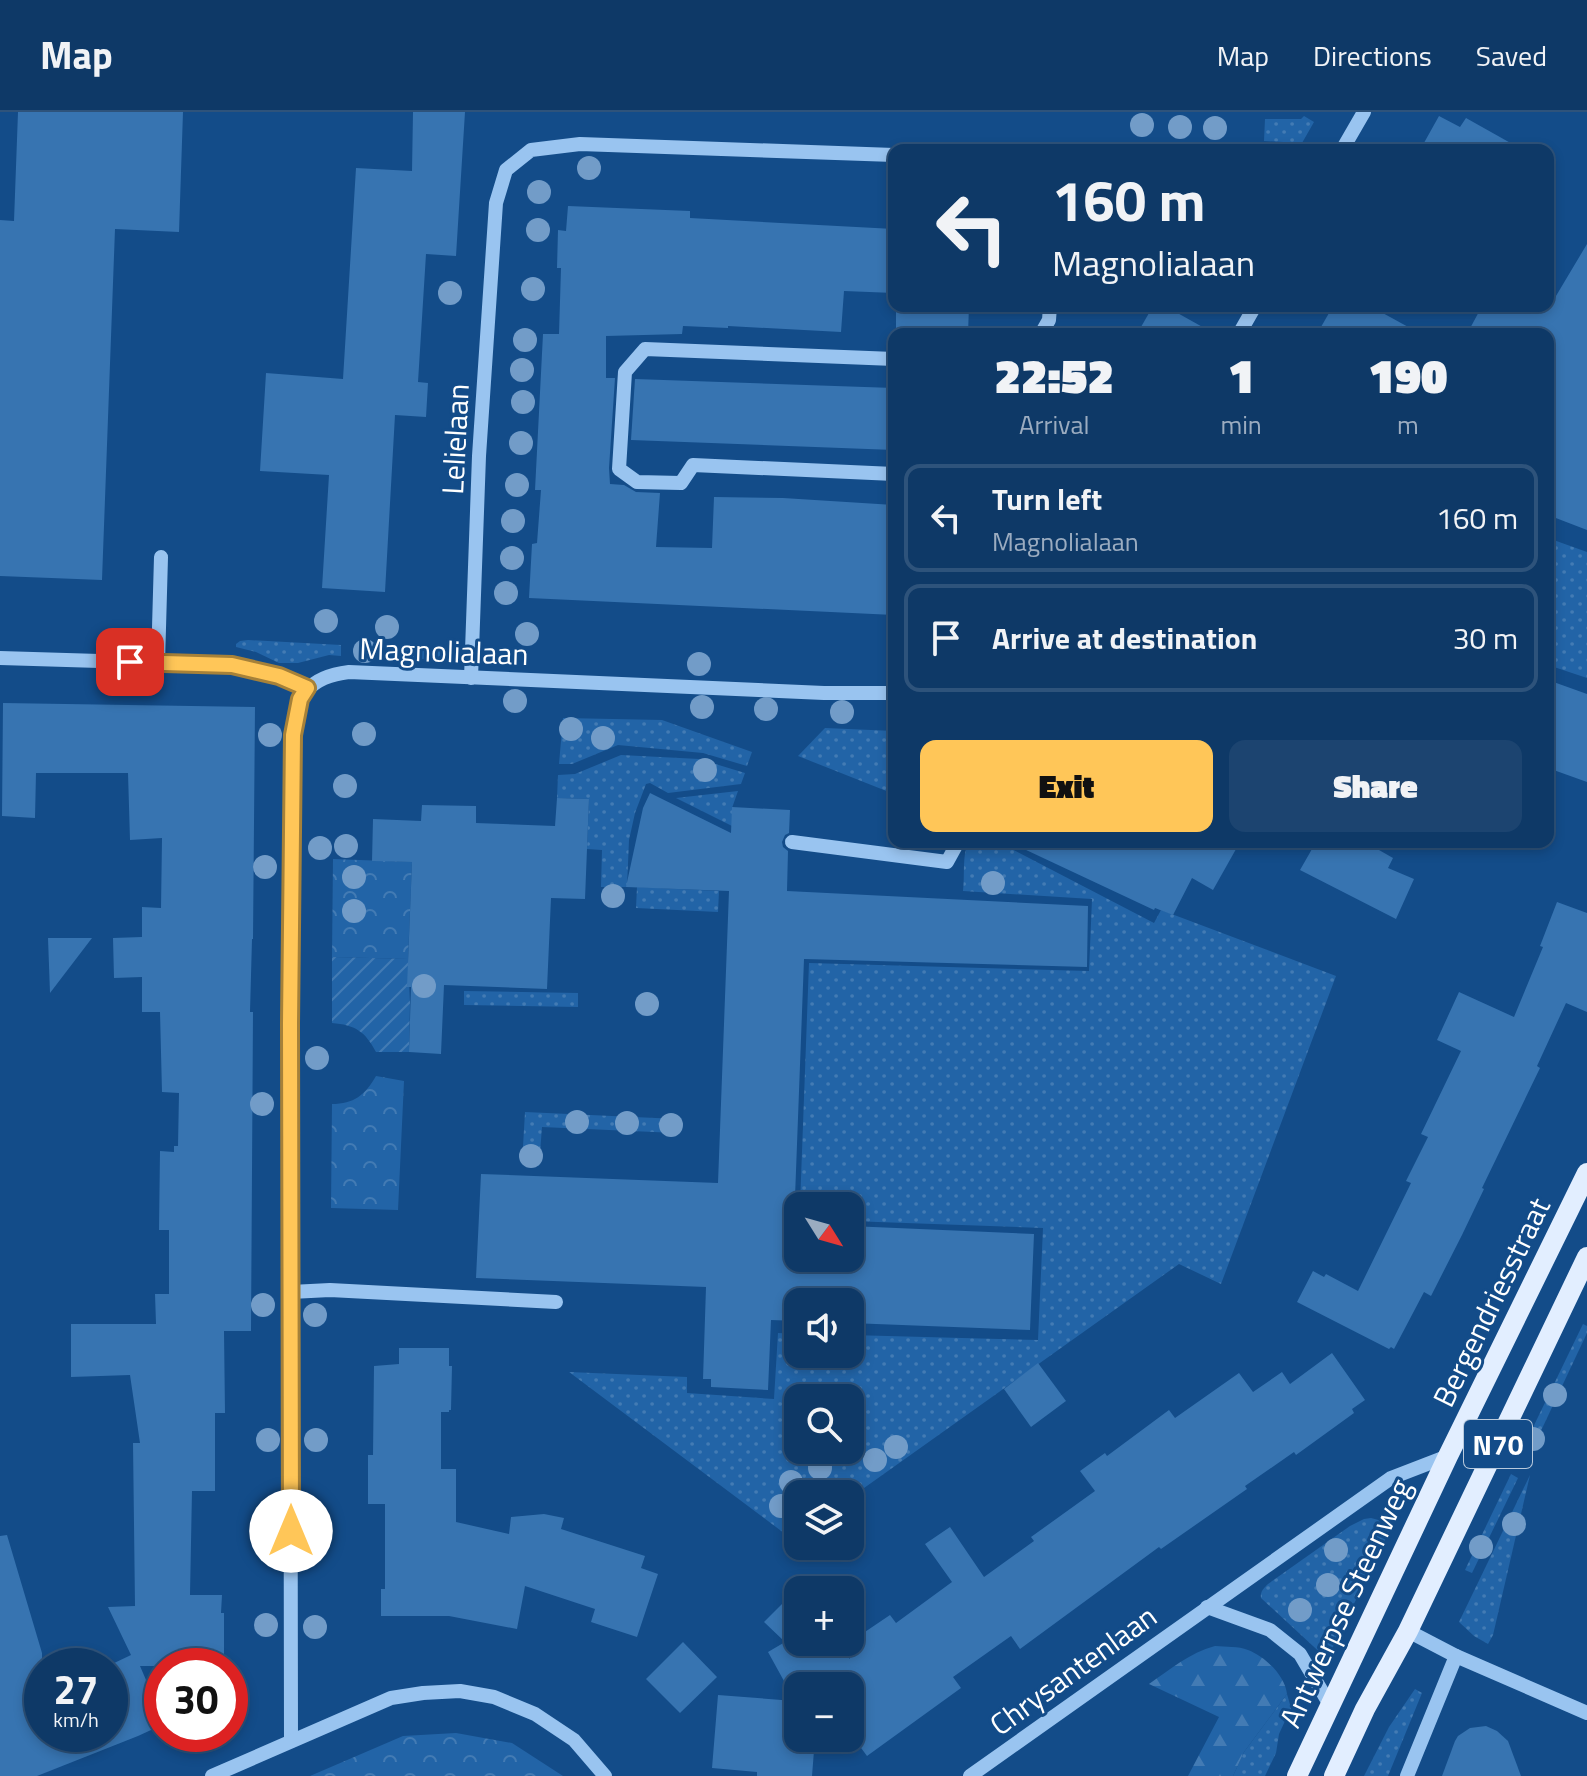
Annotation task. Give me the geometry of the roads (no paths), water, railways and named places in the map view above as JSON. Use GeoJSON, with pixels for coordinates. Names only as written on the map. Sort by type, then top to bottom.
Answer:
{"type":"FeatureCollection","features":[{"type":"Feature","properties":{"kind":"main road","name":"Bergendriesstraat"},"geometry":{"type":"LineString","coordinates":[[1448,1456],[1587,1173]]}},
{"type":"Feature","properties":{"kind":"main road","name":"N70"},"geometry":{"type":"LineString","coordinates":[[1334,1776],[1365,1709],[1408,1631],[1587,1257]]}},
{"type":"Feature","properties":{"kind":"main road","name":"Antwerpse Steenweg"},"geometry":{"type":"LineString","coordinates":[[1297,1776],[1448,1456]]}},
{"type":"Feature","properties":{"kind":"street"},"geometry":{"type":"LineString","coordinates":[[1345,144],[1364,112]]}},
{"type":"Feature","properties":{"kind":"street","name":"Lelielaan"},"geometry":{"type":"LineString","coordinates":[[471,678],[479,456],[496,203],[506,170],[531,150],[580,144],[888,155]]}},
{"type":"Feature","properties":{"kind":"street"},"geometry":{"type":"LineString","coordinates":[[888,359],[645,349],[625,372],[619,469],[637,482],[681,483],[693,465],[888,474]]}},
{"type":"Feature","properties":{"kind":"street"},"geometry":{"type":"LineString","coordinates":[[158,663],[161,557]]}},
{"type":"Feature","properties":{"kind":"street"},"geometry":{"type":"LineString","coordinates":[[0,658],[232,665],[279,676],[307,688],[300,699],[293,735],[290,1024],[291,1741]]}},
{"type":"Feature","properties":{"kind":"street","name":"Magnolialaan"},"geometry":{"type":"LineString","coordinates":[[307,688],[320,678],[349,672],[824,693],[888,693]]}},
{"type":"Feature","properties":{"kind":"street"},"geometry":{"type":"LineString","coordinates":[[792,842],[947,862],[955,848]]}},
{"type":"Feature","properties":{"kind":"street"},"geometry":{"type":"LineString","coordinates":[[291,1292],[330,1290],[556,1302]]}},
{"type":"Feature","properties":{"kind":"street","name":"Chrysantenlaan"},"geometry":{"type":"LineString","coordinates":[[970,1776],[1391,1478],[1448,1456]]}},
{"type":"Feature","properties":{"kind":"street"},"geometry":{"type":"LineString","coordinates":[[1207,1607],[1270,1630],[1300,1654],[1330,1705]]}},
{"type":"Feature","properties":{"kind":"street"},"geometry":{"type":"LineString","coordinates":[[1408,1631],[1456,1656],[1587,1713]]}},
{"type":"Feature","properties":{"kind":"street"},"geometry":{"type":"LineString","coordinates":[[1407,1776],[1456,1656]]}},
{"type":"Feature","properties":{"kind":"street"},"geometry":{"type":"LineString","coordinates":[[212,1776],[391,1698],[460,1691],[494,1697],[535,1714],[574,1740],[605,1776]]}}]}
